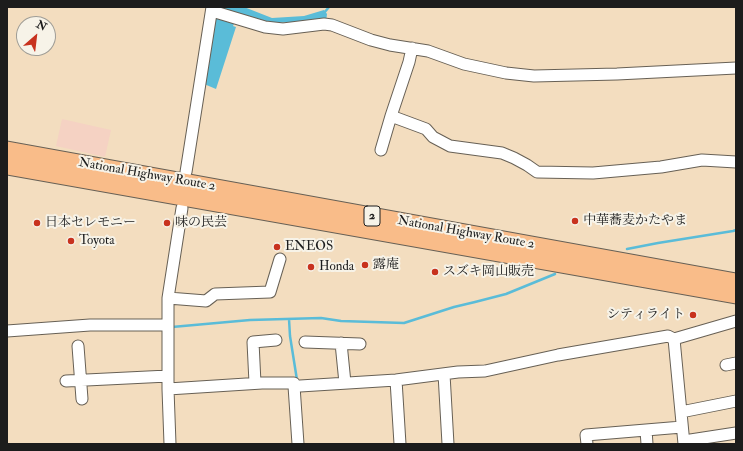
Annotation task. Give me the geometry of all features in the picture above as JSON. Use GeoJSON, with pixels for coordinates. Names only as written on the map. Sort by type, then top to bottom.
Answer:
{"type":"FeatureCollection","features":[{"type":"Feature","properties":{"kind":"highway","name":"National Highway Route 2"},"geometry":{"type":"LineString","coordinates":[[7,150],[736,282]]}},
{"type":"Feature","properties":{"kind":"highway","name":"National Highway Route 2"},"geometry":{"type":"LineString","coordinates":[[7,166],[736,295]]}},
{"type":"Feature","properties":{"kind":"street"},"geometry":{"type":"LineString","coordinates":[[186,172],[212,9],[265,27],[283,29],[324,24],[332,25],[371,40],[390,45],[428,51],[464,64],[506,73],[534,76],[617,74],[736,68]]}},
{"type":"Feature","properties":{"kind":"street"},"geometry":{"type":"LineString","coordinates":[[381,150],[409,62],[412,48]]}},
{"type":"Feature","properties":{"kind":"street"},"geometry":{"type":"LineString","coordinates":[[391,116],[426,129],[433,137],[450,146],[502,153],[527,165],[537,172],[593,173],[661,167],[702,160],[736,162]]}},
{"type":"Feature","properties":{"kind":"street"},"geometry":{"type":"LineString","coordinates":[[170,444],[168,389],[168,298],[182,208]]}},
{"type":"Feature","properties":{"kind":"street"},"geometry":{"type":"LineString","coordinates":[[168,298],[206,301],[215,294],[270,292],[280,258]]}},
{"type":"Feature","properties":{"kind":"street"},"geometry":{"type":"LineString","coordinates":[[168,389],[255,383],[294,384],[297,386],[396,380],[485,371],[558,355],[668,336],[674,339],[736,321]]}},
{"type":"Feature","properties":{"kind":"street"},"geometry":{"type":"LineString","coordinates":[[7,331],[90,324],[168,325]]}},
{"type":"Feature","properties":{"kind":"street"},"geometry":{"type":"LineString","coordinates":[[674,339],[684,443],[736,433]]}},
{"type":"Feature","properties":{"kind":"street"},"geometry":{"type":"LineString","coordinates":[[255,383],[253,342],[276,340]]}},
{"type":"Feature","properties":{"kind":"street"},"geometry":{"type":"LineString","coordinates":[[305,342],[360,344]]}},
{"type":"Feature","properties":{"kind":"street"},"geometry":{"type":"LineString","coordinates":[[341,343],[345,383]]}},
{"type":"Feature","properties":{"kind":"street"},"geometry":{"type":"LineString","coordinates":[[78,346],[82,399]]}},
{"type":"Feature","properties":{"kind":"street"},"geometry":{"type":"LineString","coordinates":[[444,374],[448,444]]}},
{"type":"Feature","properties":{"kind":"street"},"geometry":{"type":"LineString","coordinates":[[66,381],[168,376]]}},
{"type":"Feature","properties":{"kind":"street"},"geometry":{"type":"LineString","coordinates":[[396,380],[400,444]]}},
{"type":"Feature","properties":{"kind":"street"},"geometry":{"type":"LineString","coordinates":[[297,386],[298,444]]}},
{"type":"Feature","properties":{"kind":"street"},"geometry":{"type":"LineString","coordinates":[[297,386],[305,444]]}},
{"type":"Feature","properties":{"kind":"street"},"geometry":{"type":"LineString","coordinates":[[681,412],[736,401]]}},
{"type":"Feature","properties":{"kind":"street"},"geometry":{"type":"LineString","coordinates":[[586,444],[586,435],[682,427]]}},
{"type":"Feature","properties":{"kind":"street"},"geometry":{"type":"LineString","coordinates":[[646,430],[647,444]]}},
{"type":"Feature","properties":{"kind":"shaded area"},"geometry":{"type":"Polygon","coordinates":[[[62,119],[111,130],[105,157],[56,146],[62,119]]]}},
{"type":"Feature","properties":{"kind":"water"},"geometry":{"type":"Polygon","coordinates":[[[218,7],[244,7],[272,18],[304,16],[324,10],[327,14],[326,22],[311,21],[273,23],[234,12],[233,26],[236,27],[216,89],[204,84],[218,7]]]}},
{"type":"Feature","properties":{"kind":"waterway"},"geometry":{"type":"LineString","coordinates":[[324,13],[329,7]]}},
{"type":"Feature","properties":{"kind":"waterway"},"geometry":{"type":"LineString","coordinates":[[627,249],[736,230]]}},
{"type":"Feature","properties":{"kind":"waterway"},"geometry":{"type":"LineString","coordinates":[[172,327],[250,320],[321,318],[341,321],[404,323],[454,307],[506,294],[555,274]]}},
{"type":"Feature","properties":{"kind":"waterway"},"geometry":{"type":"LineString","coordinates":[[289,319],[290,336],[297,380]]}},
{"type":"Feature","properties":{"kind":"place","name":"中華蕎麦かたやま"},"geometry":{"type":"Point","coordinates":[575,221]}},
{"type":"Feature","properties":{"kind":"place","name":"日本セレモニー"},"geometry":{"type":"Point","coordinates":[37,223]}},
{"type":"Feature","properties":{"kind":"place","name":"味の民芸"},"geometry":{"type":"Point","coordinates":[167,223]}},
{"type":"Feature","properties":{"kind":"place","name":"Toyota"},"geometry":{"type":"Point","coordinates":[71,241]}},
{"type":"Feature","properties":{"kind":"place","name":"ENEOS"},"geometry":{"type":"Point","coordinates":[277,247]}},
{"type":"Feature","properties":{"kind":"place","name":"露庵"},"geometry":{"type":"Point","coordinates":[365,265]}},
{"type":"Feature","properties":{"kind":"place","name":"Honda"},"geometry":{"type":"Point","coordinates":[311,267]}},
{"type":"Feature","properties":{"kind":"place","name":"スズキ岡山販売"},"geometry":{"type":"Point","coordinates":[435,272]}},
{"type":"Feature","properties":{"kind":"place","name":"シティライト"},"geometry":{"type":"Point","coordinates":[693,315]}}]}
